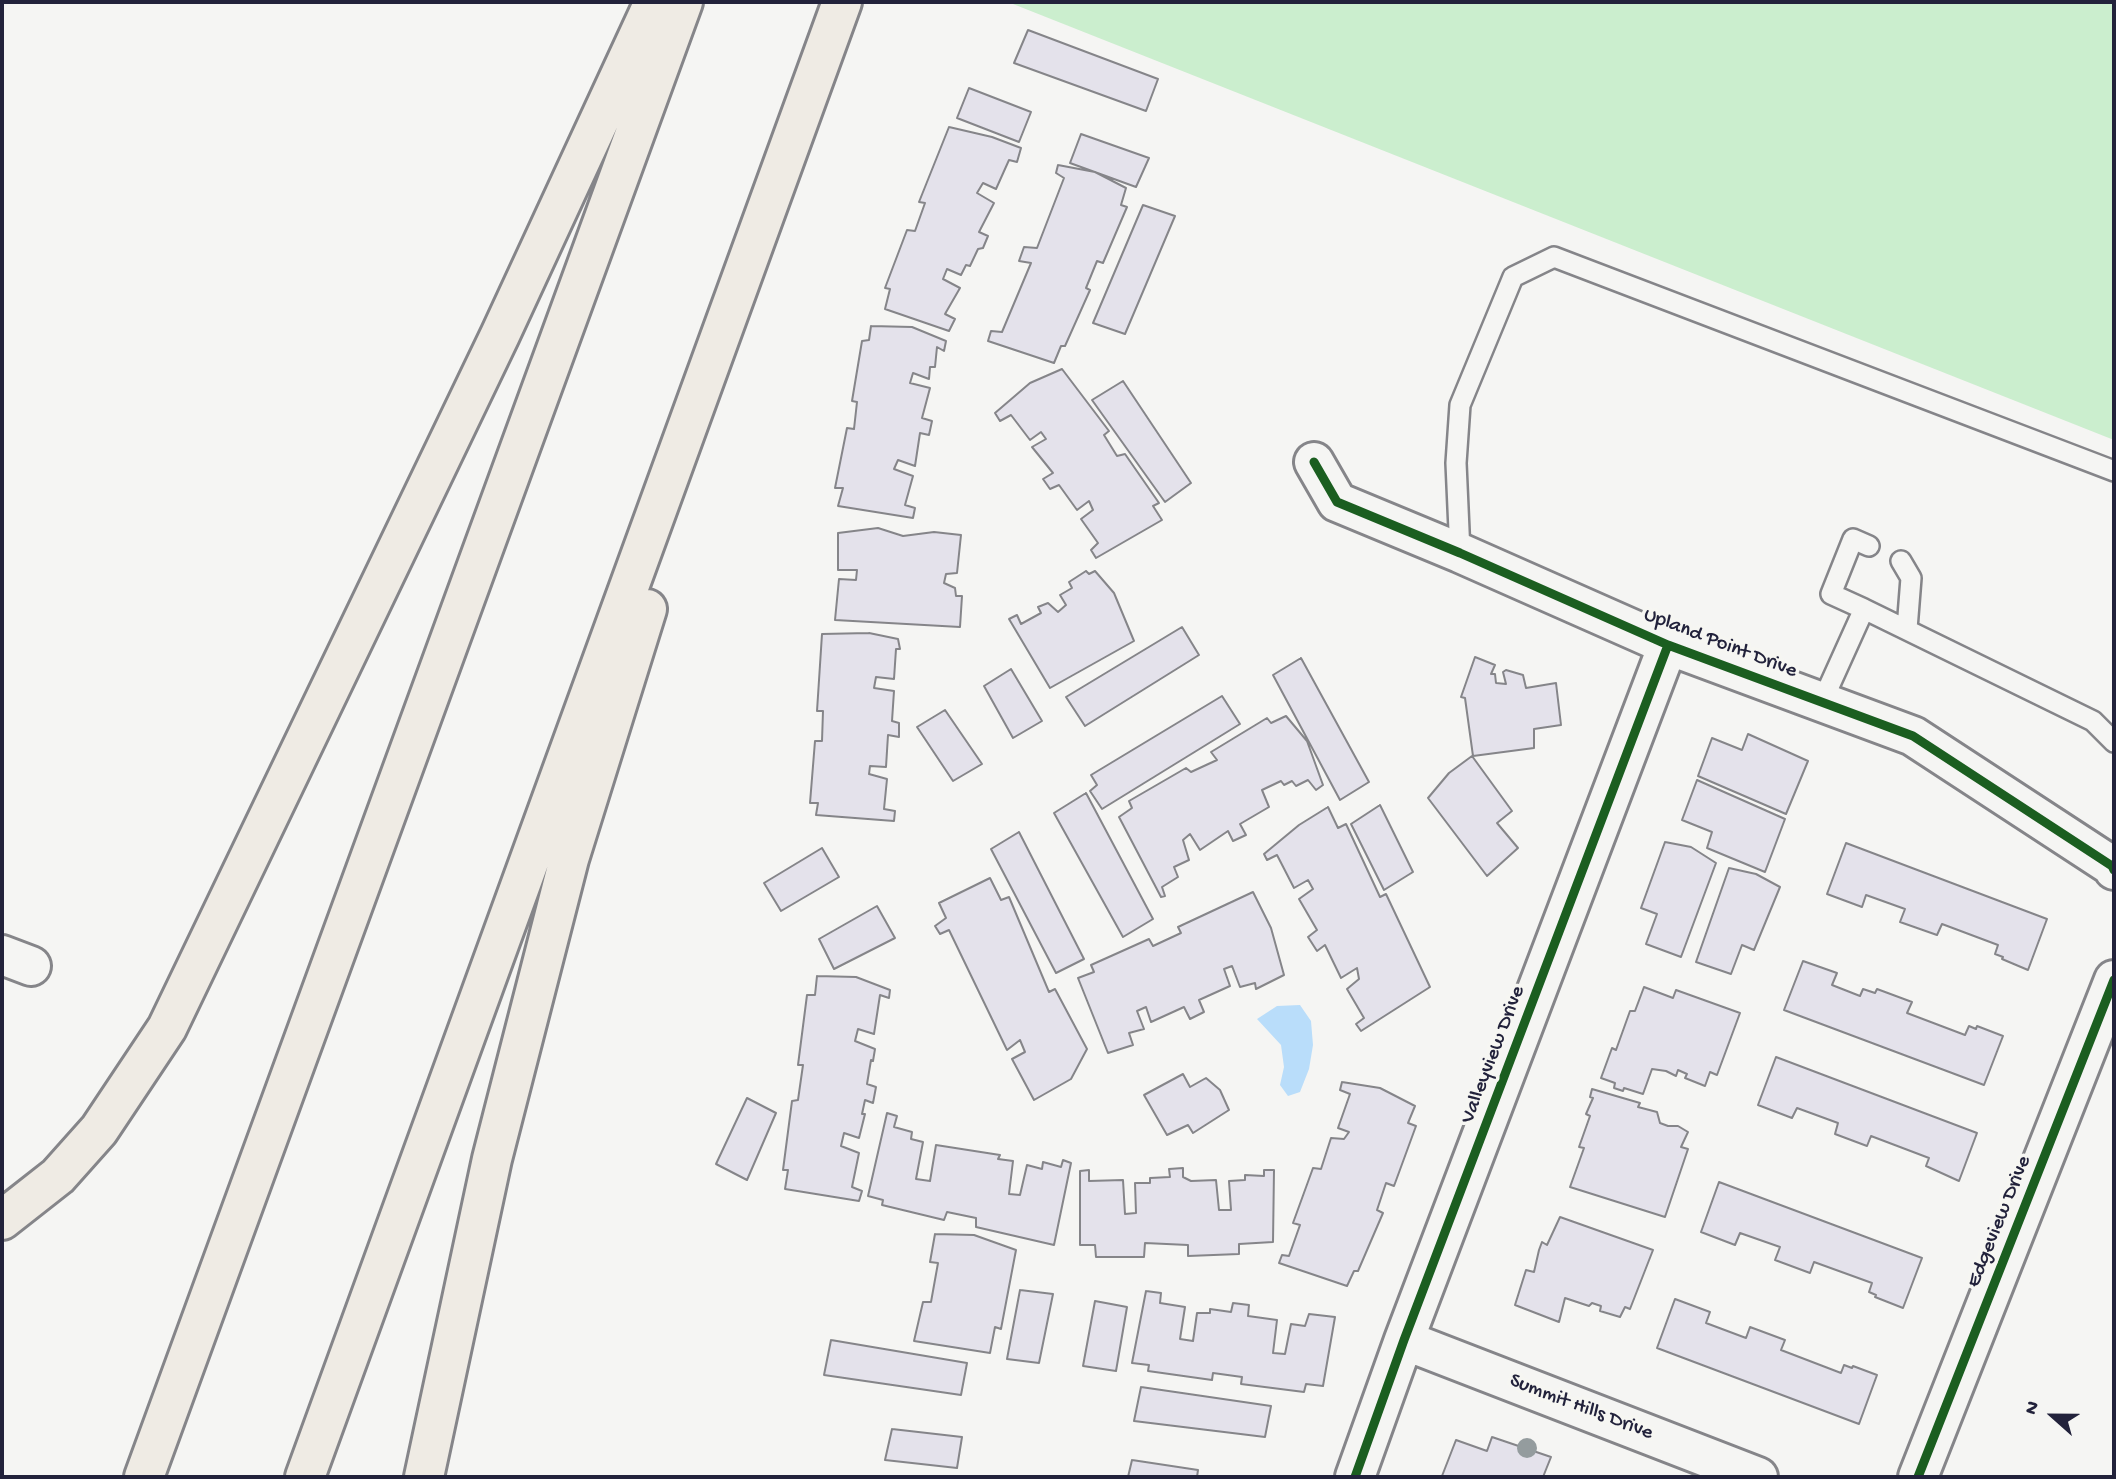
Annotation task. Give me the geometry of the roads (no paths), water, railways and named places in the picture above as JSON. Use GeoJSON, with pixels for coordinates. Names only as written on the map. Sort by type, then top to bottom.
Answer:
{"type":"FeatureCollection","features":[{"type":"Feature","properties":{"kind":"highway"},"geometry":{"type":"LineString","coordinates":[[2,1220],[58,1176],[99,1130],[167,1028],[494,347],[654,2]]}},
{"type":"Feature","properties":{"kind":"highway"},"geometry":{"type":"LineString","coordinates":[[144,1477],[683,2]]}},
{"type":"Feature","properties":{"kind":"highway"},"geometry":{"type":"LineString","coordinates":[[305,1477],[842,2]]}},
{"type":"Feature","properties":{"kind":"highway"},"geometry":{"type":"LineString","coordinates":[[424,1477],[492,1159],[569,859],[810,90]]}},
{"type":"Feature","properties":{"kind":"street","name":"Upland Point Drive"},"geometry":{"type":"LineString","coordinates":[[1314,462],[1337,502],[1668,645],[1913,736],[2112,866],[2114,870]]}},
{"type":"Feature","properties":{"kind":"street","name":"Valleyview Drive"},"geometry":{"type":"LineString","coordinates":[[1355,1477],[1404,1340],[1668,645]]}},
{"type":"Feature","properties":{"kind":"street","name":"Edgeview Drive"},"geometry":{"type":"LineString","coordinates":[[1917,1477],[2114,980]]}},
{"type":"Feature","properties":{"kind":"street","name":"Summit Hills Drive"},"geometry":{"type":"LineString","coordinates":[[1404,1340],[1758,1477]]}},
{"type":"Feature","properties":{"kind":"lane"},"geometry":{"type":"LineString","coordinates":[[1460,553],[1456,463],[1460,405],[1513,277],[1554,257],[2114,471]]}},
{"type":"Feature","properties":{"kind":"lane"},"geometry":{"type":"LineString","coordinates":[[1869,546],[1853,539],[1831,594],[2093,721],[2114,742]]}},
{"type":"Feature","properties":{"kind":"lane"},"geometry":{"type":"LineString","coordinates":[[1901,561],[1911,578],[1907,629]]}},
{"type":"Feature","properties":{"kind":"lane"},"geometry":{"type":"LineString","coordinates":[[1822,702],[1864,609]]}},
{"type":"Feature","properties":{"kind":"water"},"geometry":{"type":"Polygon","coordinates":[[[1300,1005],[1311,1021],[1313,1045],[1309,1069],[1300,1092],[1288,1096],[1280,1085],[1284,1067],[1281,1045],[1257,1019],[1277,1006],[1300,1005]]]}}]}
